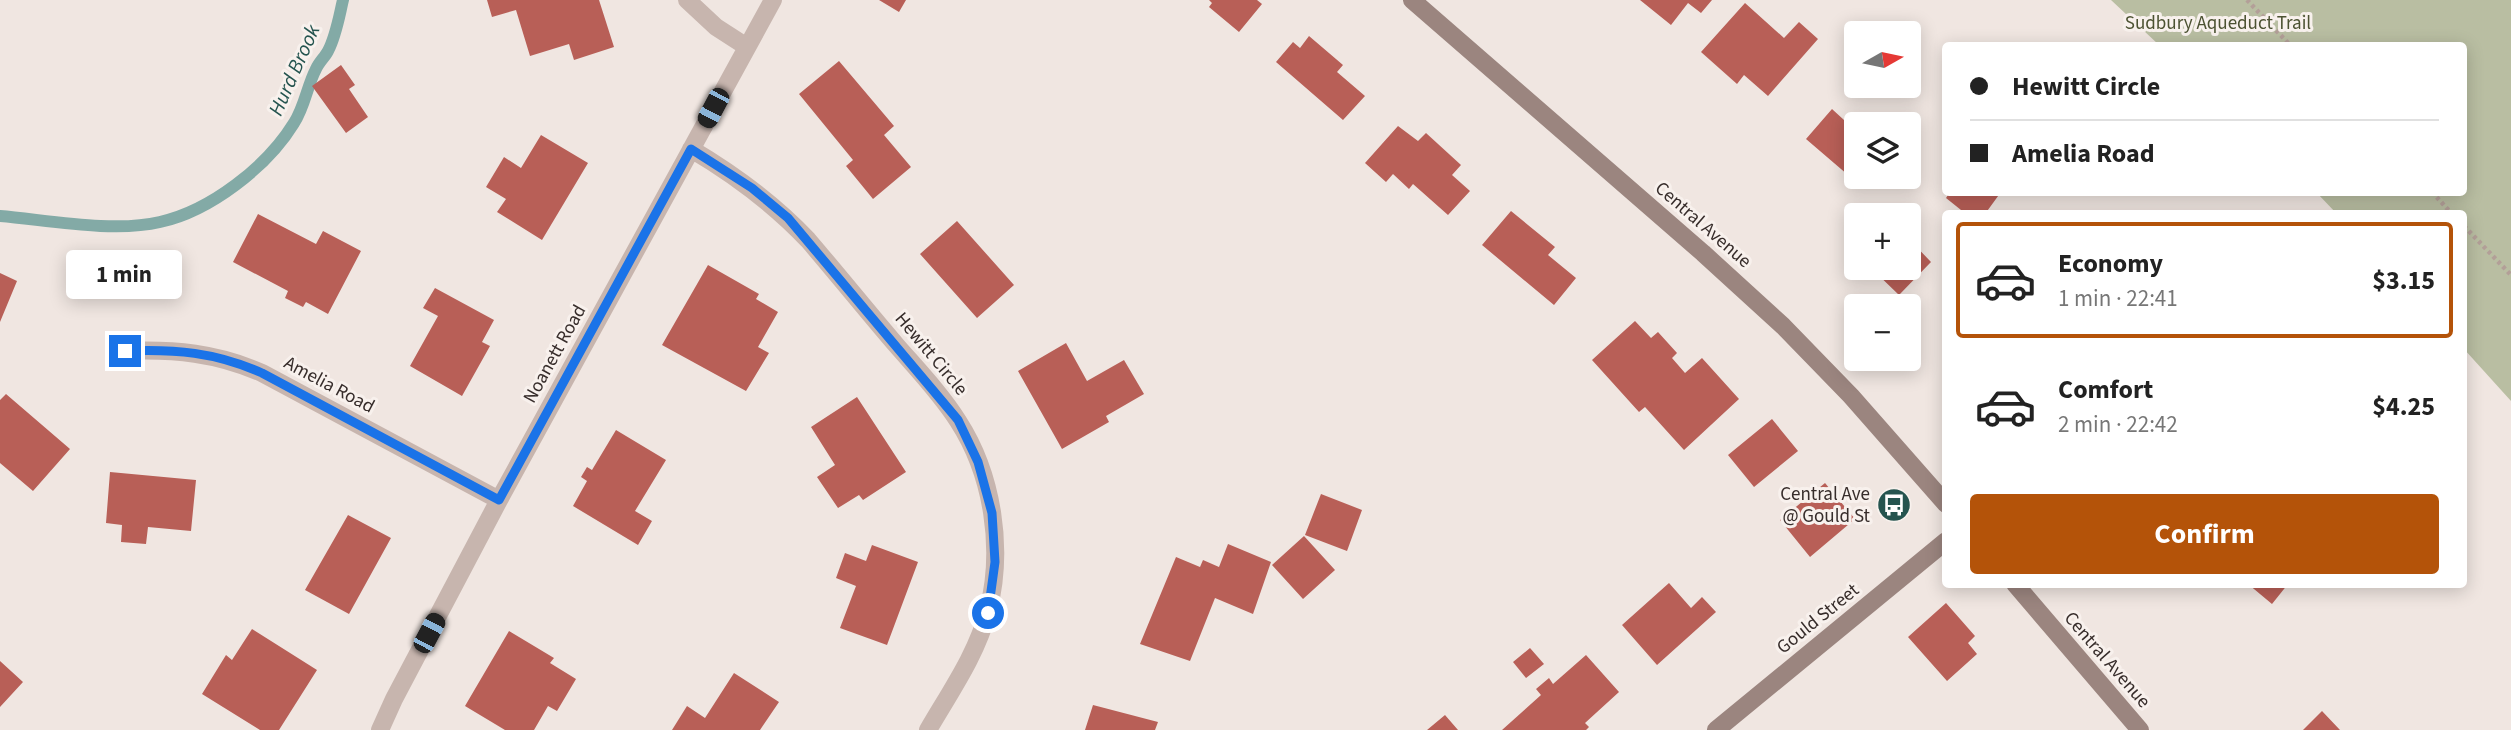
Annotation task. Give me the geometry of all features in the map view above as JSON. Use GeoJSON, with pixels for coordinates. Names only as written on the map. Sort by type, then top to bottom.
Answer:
{"type":"FeatureCollection","features":[{"type":"Feature","properties":{"kind":"main road","name":"Central Avenue"},"geometry":{"type":"LineString","coordinates":[[1412,0],[1773,317],[1842,387],[1942,500]]}},
{"type":"Feature","properties":{"kind":"main road","name":"Gould Street"},"geometry":{"type":"LineString","coordinates":[[1716,730],[1942,544]]}},
{"type":"Feature","properties":{"kind":"main road","name":"Central Avenue"},"geometry":{"type":"LineString","coordinates":[[2018,588],[2140,730]]}},
{"type":"Feature","properties":{"kind":"street"},"geometry":{"type":"LineString","coordinates":[[687,0],[716,27],[747,47]]}},
{"type":"Feature","properties":{"kind":"street","name":"Noanett Road"},"geometry":{"type":"LineString","coordinates":[[380,730],[499,500],[773,0]]}},
{"type":"Feature","properties":{"kind":"street","name":"Hewitt Circle"},"geometry":{"type":"LineString","coordinates":[[691,149],[752,188],[788,218],[944,401],[969,439],[992,513],[995,562],[993,586],[988,613],[978,639],[928,730]]}},
{"type":"Feature","properties":{"kind":"street","name":"Amelia Road"},"geometry":{"type":"LineString","coordinates":[[125,351],[182,351],[235,361],[499,500]]}},
{"type":"Feature","properties":{"kind":"path"},"geometry":{"type":"LineString","coordinates":[[2247,0],[2287,42]]}},
{"type":"Feature","properties":{"kind":"path"},"geometry":{"type":"LineString","coordinates":[[2436,196],[2448,210]]}},
{"type":"Feature","properties":{"kind":"path"},"geometry":{"type":"LineString","coordinates":[[2467,229],[2511,275]]}},
{"type":"Feature","properties":{"kind":"green space","name":"Sudbury Aqueduct Trail"},"geometry":{"type":"Polygon","coordinates":[[[2111,0],[2511,0],[2511,401],[2467,352],[2467,210],[2333,210],[2320,196],[2467,196],[2467,42],[2156,42],[2111,0]]]}},
{"type":"Feature","properties":{"kind":"building"},"geometry":{"type":"Polygon","coordinates":[[[487,0],[599,0],[614,47],[574,60],[569,44],[530,56],[516,10],[492,17],[487,0]]]}},
{"type":"Feature","properties":{"kind":"building"},"geometry":{"type":"Polygon","coordinates":[[[879,0],[906,0],[899,12],[879,0]]]}},
{"type":"Feature","properties":{"kind":"building"},"geometry":{"type":"Polygon","coordinates":[[[1209,0],[1257,0],[1262,4],[1239,32],[1209,7],[1212,3],[1209,0]]]}},
{"type":"Feature","properties":{"kind":"building"},"geometry":{"type":"Polygon","coordinates":[[[1640,0],[1712,0],[1701,13],[1688,3],[1671,25],[1640,0]]]}},
{"type":"Feature","properties":{"kind":"building"},"geometry":{"type":"Polygon","coordinates":[[[1745,3],[1784,38],[1799,22],[1818,39],[1768,96],[1744,75],[1737,84],[1701,52],[1745,3]]]}},
{"type":"Feature","properties":{"kind":"building"},"geometry":{"type":"Polygon","coordinates":[[[1309,36],[1343,65],[1337,72],[1365,96],[1343,120],[1276,62],[1293,42],[1300,48],[1309,36]]]}},
{"type":"Feature","properties":{"kind":"building"},"geometry":{"type":"Polygon","coordinates":[[[839,61],[894,126],[884,135],[911,167],[873,199],[846,166],[853,160],[799,94],[839,61]]]}},
{"type":"Feature","properties":{"kind":"building"},"geometry":{"type":"Polygon","coordinates":[[[341,65],[355,85],[349,89],[368,117],[346,133],[312,86],[341,65]]]}},
{"type":"Feature","properties":{"kind":"building"},"geometry":{"type":"Polygon","coordinates":[[[1832,109],[1844,120],[1844,172],[1806,139],[1832,109]]]}},
{"type":"Feature","properties":{"kind":"building"},"geometry":{"type":"Polygon","coordinates":[[[1398,126],[1418,141],[1426,133],[1461,165],[1452,175],[1470,191],[1448,215],[1413,184],[1409,189],[1393,174],[1386,182],[1365,163],[1398,126]]]}},
{"type":"Feature","properties":{"kind":"building"},"geometry":{"type":"Polygon","coordinates":[[[541,135],[588,163],[542,240],[497,212],[506,199],[486,187],[504,157],[521,168],[541,135]]]}},
{"type":"Feature","properties":{"kind":"building"},"geometry":{"type":"Polygon","coordinates":[[[1998,196],[1988,210],[1961,210],[1946,198],[1998,196]]]}},
{"type":"Feature","properties":{"kind":"building"},"geometry":{"type":"Polygon","coordinates":[[[1511,211],[1555,247],[1548,255],[1576,278],[1554,305],[1482,245],[1511,211]]]}},
{"type":"Feature","properties":{"kind":"building"},"geometry":{"type":"Polygon","coordinates":[[[258,214],[316,244],[323,231],[361,251],[328,314],[306,302],[303,307],[285,298],[288,291],[233,262],[258,214]]]}},
{"type":"Feature","properties":{"kind":"building"},"geometry":{"type":"Polygon","coordinates":[[[957,221],[1014,285],[977,318],[920,254],[957,221]]]}},
{"type":"Feature","properties":{"kind":"building"},"geometry":{"type":"Polygon","coordinates":[[[1921,252],[1931,262],[1921,272],[1921,252]]]}},
{"type":"Feature","properties":{"kind":"building"},"geometry":{"type":"Polygon","coordinates":[[[708,265],[759,294],[756,299],[778,312],[758,347],[769,353],[746,391],[662,345],[708,265]]]}},
{"type":"Feature","properties":{"kind":"building"},"geometry":{"type":"Polygon","coordinates":[[[0,273],[17,281],[0,322],[0,273]]]}},
{"type":"Feature","properties":{"kind":"building"},"geometry":{"type":"Polygon","coordinates":[[[1883,280],[1914,280],[1900,294],[1883,280]]]}},
{"type":"Feature","properties":{"kind":"building"},"geometry":{"type":"Polygon","coordinates":[[[435,288],[494,320],[482,342],[490,346],[462,396],[410,366],[438,316],[423,308],[435,288]]]}},
{"type":"Feature","properties":{"kind":"building"},"geometry":{"type":"Polygon","coordinates":[[[1635,321],[1651,338],[1658,332],[1677,353],[1672,358],[1685,373],[1702,358],[1739,399],[1684,450],[1645,407],[1639,412],[1592,360],[1635,321]]]}},
{"type":"Feature","properties":{"kind":"building"},"geometry":{"type":"Polygon","coordinates":[[[1066,343],[1087,381],[1124,360],[1144,394],[1106,416],[1109,422],[1062,449],[1018,371],[1066,343]]]}},
{"type":"Feature","properties":{"kind":"building"},"geometry":{"type":"Polygon","coordinates":[[[6,394],[70,449],[33,491],[0,463],[0,400],[6,394]]]}},
{"type":"Feature","properties":{"kind":"building"},"geometry":{"type":"Polygon","coordinates":[[[857,397],[906,472],[863,500],[859,495],[838,508],[817,477],[835,465],[811,427],[857,397]]]}},
{"type":"Feature","properties":{"kind":"building"},"geometry":{"type":"Polygon","coordinates":[[[1772,419],[1798,451],[1754,487],[1728,455],[1772,419]]]}},
{"type":"Feature","properties":{"kind":"building"},"geometry":{"type":"Polygon","coordinates":[[[616,430],[666,460],[635,511],[652,521],[638,545],[573,506],[587,481],[581,477],[587,467],[592,470],[616,430]]]}},
{"type":"Feature","properties":{"kind":"building"},"geometry":{"type":"Polygon","coordinates":[[[110,472],[196,480],[191,531],[148,527],[146,544],[121,542],[122,525],[106,523],[110,472]]]}},
{"type":"Feature","properties":{"kind":"building"},"geometry":{"type":"Polygon","coordinates":[[[1825,483],[1855,519],[1810,557],[1780,520],[1825,483]]]}},
{"type":"Feature","properties":{"kind":"building"},"geometry":{"type":"Polygon","coordinates":[[[1321,494],[1362,510],[1347,551],[1305,535],[1321,494]]]}},
{"type":"Feature","properties":{"kind":"building"},"geometry":{"type":"Polygon","coordinates":[[[348,515],[391,538],[349,614],[305,590],[348,515]]]}},
{"type":"Feature","properties":{"kind":"building"},"geometry":{"type":"Polygon","coordinates":[[[1304,536],[1335,570],[1303,599],[1272,565],[1304,536]]]}},
{"type":"Feature","properties":{"kind":"building"},"geometry":{"type":"Polygon","coordinates":[[[1228,544],[1271,562],[1253,614],[1215,598],[1190,661],[1140,644],[1176,557],[1200,567],[1203,560],[1219,567],[1228,544]]]}},
{"type":"Feature","properties":{"kind":"building"},"geometry":{"type":"Polygon","coordinates":[[[872,545],[918,562],[887,645],[840,628],[856,586],[836,578],[845,553],[866,561],[872,545]]]}},
{"type":"Feature","properties":{"kind":"building"},"geometry":{"type":"Polygon","coordinates":[[[1669,583],[1691,608],[1702,597],[1716,612],[1657,665],[1622,625],[1669,583]]]}},
{"type":"Feature","properties":{"kind":"building"},"geometry":{"type":"Polygon","coordinates":[[[2253,588],[2285,588],[2272,604],[2253,588]]]}},
{"type":"Feature","properties":{"kind":"building"},"geometry":{"type":"Polygon","coordinates":[[[1946,603],[1975,636],[1968,643],[1977,654],[1947,681],[1908,637],[1946,603]]]}},
{"type":"Feature","properties":{"kind":"building"},"geometry":{"type":"Polygon","coordinates":[[[252,629],[317,670],[279,730],[260,730],[202,694],[226,655],[232,660],[252,629]]]}},
{"type":"Feature","properties":{"kind":"building"},"geometry":{"type":"Polygon","coordinates":[[[509,631],[554,658],[550,663],[576,679],[557,711],[548,706],[534,730],[505,730],[465,706],[509,631]]]}},
{"type":"Feature","properties":{"kind":"building"},"geometry":{"type":"Polygon","coordinates":[[[1530,648],[1544,664],[1526,678],[1513,662],[1530,648]]]}},
{"type":"Feature","properties":{"kind":"building"},"geometry":{"type":"Polygon","coordinates":[[[1586,655],[1619,692],[1585,723],[1589,727],[1586,730],[1502,730],[1541,695],[1536,689],[1549,678],[1553,684],[1586,655]]]}},
{"type":"Feature","properties":{"kind":"building"},"geometry":{"type":"Polygon","coordinates":[[[0,661],[23,682],[0,707],[0,661]]]}},
{"type":"Feature","properties":{"kind":"building"},"geometry":{"type":"Polygon","coordinates":[[[734,673],[779,702],[760,730],[672,730],[687,706],[705,718],[734,673]]]}},
{"type":"Feature","properties":{"kind":"building"},"geometry":{"type":"Polygon","coordinates":[[[1093,705],[1158,722],[1155,730],[1085,730],[1093,705]]]}},
{"type":"Feature","properties":{"kind":"building"},"geometry":{"type":"Polygon","coordinates":[[[2322,711],[2340,730],[2303,730],[2322,711]]]}},
{"type":"Feature","properties":{"kind":"building"},"geometry":{"type":"Polygon","coordinates":[[[1445,715],[1458,730],[1427,730],[1445,715]]]}},
{"type":"Feature","properties":{"kind":"waterway","name":"Hurd Brook"},"geometry":{"type":"LineString","coordinates":[[0,216],[102,226],[142,225],[179,216],[217,197],[253,171],[294,123],[317,66],[331,45],[343,0]]}},
{"type":"Feature","properties":{"kind":"place","name":"Central Ave @ Gould St"},"geometry":{"type":"Point","coordinates":[1894,505]}},
{"type":"Feature","properties":{"kind":"route"},"geometry":{"type":"LineString","coordinates":[[125,351],[182,351],[235,361],[499,500],[691,149],[752,188],[788,218],[958,420],[978,462],[992,513],[995,562],[988,613]]}}]}
